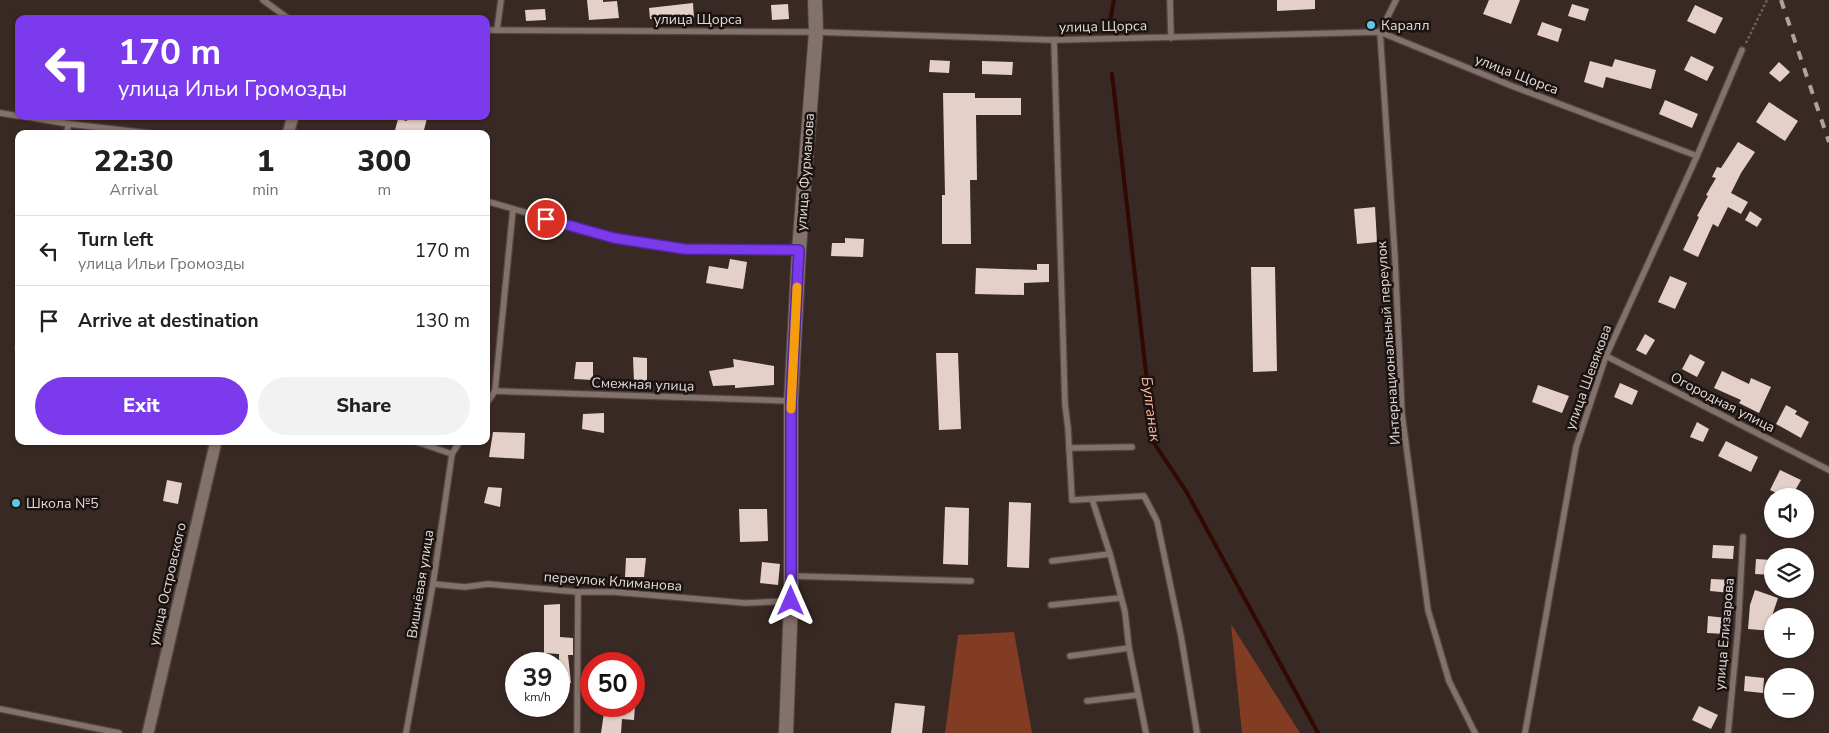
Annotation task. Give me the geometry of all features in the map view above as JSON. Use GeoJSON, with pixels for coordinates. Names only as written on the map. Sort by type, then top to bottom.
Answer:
{"type":"FeatureCollection","features":[{"type":"Feature","properties":{"kind":"main road","name":"улица Фурманова"},"geometry":{"type":"LineString","coordinates":[[786,733],[791,601],[791,401],[799,250],[816,32],[814,0]]}},
{"type":"Feature","properties":{"kind":"street","name":"улица Островского"},"geometry":{"type":"LineString","coordinates":[[148,733],[215,445]]}},
{"type":"Feature","properties":{"kind":"lane"},"geometry":{"type":"LineString","coordinates":[[263,0],[284,15]]}},
{"type":"Feature","properties":{"kind":"lane"},"geometry":{"type":"LineString","coordinates":[[497,30],[501,0]]}},
{"type":"Feature","properties":{"kind":"lane"},"geometry":{"type":"LineString","coordinates":[[1170,0],[1171,38]]}},
{"type":"Feature","properties":{"kind":"lane"},"geometry":{"type":"LineString","coordinates":[[1380,32],[1396,0]]}},
{"type":"Feature","properties":{"kind":"lane","name":"улица Щорса"},"geometry":{"type":"LineString","coordinates":[[490,30],[816,32],[1054,40],[1380,32],[1512,86],[1697,156]]}},
{"type":"Feature","properties":{"kind":"lane","name":"Интернациональный переулок"},"geometry":{"type":"LineString","coordinates":[[1380,32],[1402,414],[1428,610],[1449,681],[1475,733]]}},
{"type":"Feature","properties":{"kind":"lane"},"geometry":{"type":"LineString","coordinates":[[1054,40],[1065,404],[1072,500],[1144,496],[1157,521],[1181,636],[1197,733]]}},
{"type":"Feature","properties":{"kind":"lane","name":"улица Шевякова"},"geometry":{"type":"LineString","coordinates":[[1525,733],[1576,447],[1606,356],[1697,156],[1742,50]]}},
{"type":"Feature","properties":{"kind":"lane"},"geometry":{"type":"LineString","coordinates":[[0,113],[15,115]]}},
{"type":"Feature","properties":{"kind":"lane"},"geometry":{"type":"LineString","coordinates":[[44,120],[121,130]]}},
{"type":"Feature","properties":{"kind":"lane"},"geometry":{"type":"LineString","coordinates":[[67,130],[68,124]]}},
{"type":"Feature","properties":{"kind":"lane"},"geometry":{"type":"LineString","coordinates":[[490,203],[614,238],[684,249],[799,250]]}},
{"type":"Feature","properties":{"kind":"lane"},"geometry":{"type":"LineString","coordinates":[[490,398],[495,391],[513,209]]}},
{"type":"Feature","properties":{"kind":"lane","name":"Огородная улица"},"geometry":{"type":"LineString","coordinates":[[1606,356],[1829,470]]}},
{"type":"Feature","properties":{"kind":"lane","name":"Смежная улица"},"geometry":{"type":"LineString","coordinates":[[495,391],[791,401]]}},
{"type":"Feature","properties":{"kind":"lane"},"geometry":{"type":"LineString","coordinates":[[426,445],[452,454]]}},
{"type":"Feature","properties":{"kind":"lane","name":"Вишнёвая улица"},"geometry":{"type":"LineString","coordinates":[[406,733],[434,584],[452,454],[458,445]]}},
{"type":"Feature","properties":{"kind":"lane"},"geometry":{"type":"LineString","coordinates":[[1069,448],[1132,448]]}},
{"type":"Feature","properties":{"kind":"lane"},"geometry":{"type":"LineString","coordinates":[[1092,499],[1110,554],[1125,612],[1129,648],[1146,733]]}},
{"type":"Feature","properties":{"kind":"lane","name":"улица Елизарова"},"geometry":{"type":"LineString","coordinates":[[1728,733],[1738,629],[1743,537]]}},
{"type":"Feature","properties":{"kind":"lane"},"geometry":{"type":"LineString","coordinates":[[1052,561],[1110,554]]}},
{"type":"Feature","properties":{"kind":"lane"},"geometry":{"type":"LineString","coordinates":[[791,576],[971,581]]}},
{"type":"Feature","properties":{"kind":"lane","name":"переулок Климанова"},"geometry":{"type":"LineString","coordinates":[[434,584],[465,587],[488,584],[745,603],[791,601]]}},
{"type":"Feature","properties":{"kind":"lane"},"geometry":{"type":"LineString","coordinates":[[577,733],[578,592]]}},
{"type":"Feature","properties":{"kind":"lane"},"geometry":{"type":"LineString","coordinates":[[1051,605],[1120,598]]}},
{"type":"Feature","properties":{"kind":"lane"},"geometry":{"type":"LineString","coordinates":[[1070,656],[1129,648]]}},
{"type":"Feature","properties":{"kind":"lane"},"geometry":{"type":"LineString","coordinates":[[1087,701],[1138,695]]}},
{"type":"Feature","properties":{"kind":"lane"},"geometry":{"type":"LineString","coordinates":[[0,709],[119,733]]}},
{"type":"Feature","properties":{"kind":"path"},"geometry":{"type":"LineString","coordinates":[[1742,50],[1768,0]]}},
{"type":"Feature","properties":{"kind":"shaded area"},"geometry":{"type":"Polygon","coordinates":[[[1231,624],[1300,733],[1242,733],[1231,624]]]}},
{"type":"Feature","properties":{"kind":"shaded area"},"geometry":{"type":"Polygon","coordinates":[[[1014,632],[1032,733],[945,733],[958,635],[1014,632]]]}},
{"type":"Feature","properties":{"kind":"building"},"geometry":{"type":"Polygon","coordinates":[[[587,0],[617,1],[619,18],[589,20],[587,0]]]}},
{"type":"Feature","properties":{"kind":"building"},"geometry":{"type":"Polygon","coordinates":[[[1277,0],[1315,0],[1315,9],[1277,11],[1277,0]]]}},
{"type":"Feature","properties":{"kind":"building"},"geometry":{"type":"Polygon","coordinates":[[[1489,0],[1520,0],[1511,24],[1483,14],[1489,0]]]}},
{"type":"Feature","properties":{"kind":"building"},"geometry":{"type":"Polygon","coordinates":[[[693,3],[694,19],[679,20],[679,17],[650,19],[649,8],[693,3]]]}},
{"type":"Feature","properties":{"kind":"building"},"geometry":{"type":"Polygon","coordinates":[[[788,4],[789,19],[772,20],[771,5],[788,4]]]}},
{"type":"Feature","properties":{"kind":"building"},"geometry":{"type":"Polygon","coordinates":[[[1572,4],[1589,9],[1585,21],[1568,16],[1572,4]]]}},
{"type":"Feature","properties":{"kind":"building"},"geometry":{"type":"Polygon","coordinates":[[[1695,5],[1723,18],[1715,34],[1687,21],[1695,5]]]}},
{"type":"Feature","properties":{"kind":"building"},"geometry":{"type":"Polygon","coordinates":[[[545,9],[546,20],[526,21],[525,10],[545,9]]]}},
{"type":"Feature","properties":{"kind":"building"},"geometry":{"type":"Polygon","coordinates":[[[1542,22],[1562,29],[1558,42],[1537,35],[1542,22]]]}},
{"type":"Feature","properties":{"kind":"building"},"geometry":{"type":"Polygon","coordinates":[[[1691,56],[1714,67],[1707,81],[1684,70],[1691,56]]]}},
{"type":"Feature","properties":{"kind":"building"},"geometry":{"type":"Polygon","coordinates":[[[1615,59],[1656,70],[1651,89],[1606,77],[1603,88],[1584,82],[1590,61],[1612,67],[1615,59]]]}},
{"type":"Feature","properties":{"kind":"building"},"geometry":{"type":"Polygon","coordinates":[[[930,60],[950,61],[949,73],[929,72],[930,60]]]}},
{"type":"Feature","properties":{"kind":"building"},"geometry":{"type":"Polygon","coordinates":[[[982,61],[1013,62],[1012,75],[982,74],[982,61]]]}},
{"type":"Feature","properties":{"kind":"building"},"geometry":{"type":"Polygon","coordinates":[[[1779,62],[1790,72],[1780,82],[1769,73],[1779,62]]]}},
{"type":"Feature","properties":{"kind":"building"},"geometry":{"type":"Polygon","coordinates":[[[943,93],[975,93],[975,98],[1021,98],[1021,115],[976,115],[977,180],[970,180],[971,244],[942,244],[942,195],[945,195],[943,93]]]}},
{"type":"Feature","properties":{"kind":"building"},"geometry":{"type":"Polygon","coordinates":[[[1665,100],[1698,114],[1692,128],[1659,114],[1665,100]]]}},
{"type":"Feature","properties":{"kind":"building"},"geometry":{"type":"Polygon","coordinates":[[[1769,102],[1798,121],[1785,141],[1756,122],[1769,102]]]}},
{"type":"Feature","properties":{"kind":"building"},"geometry":{"type":"Polygon","coordinates":[[[398,120],[426,120],[424,130],[395,130],[398,120]]]}},
{"type":"Feature","properties":{"kind":"building"},"geometry":{"type":"Polygon","coordinates":[[[1738,142],[1755,152],[1731,193],[1748,202],[1741,214],[1728,207],[1718,227],[1713,224],[1698,257],[1683,250],[1699,217],[1697,216],[1708,196],[1706,195],[1716,178],[1712,177],[1717,167],[1721,168],[1738,142]]]}},
{"type":"Feature","properties":{"kind":"building"},"geometry":{"type":"Polygon","coordinates":[[[1375,207],[1377,242],[1357,244],[1354,209],[1375,207]]]}},
{"type":"Feature","properties":{"kind":"building"},"geometry":{"type":"Polygon","coordinates":[[[1750,211],[1762,219],[1757,227],[1745,220],[1750,211]]]}},
{"type":"Feature","properties":{"kind":"building"},"geometry":{"type":"Polygon","coordinates":[[[845,238],[864,239],[863,257],[831,256],[832,243],[845,243],[845,238]]]}},
{"type":"Feature","properties":{"kind":"building"},"geometry":{"type":"Polygon","coordinates":[[[730,259],[747,262],[743,289],[706,283],[709,266],[728,269],[730,259]]]}},
{"type":"Feature","properties":{"kind":"building"},"geometry":{"type":"Polygon","coordinates":[[[1037,264],[1049,264],[1049,282],[1024,283],[1024,295],[975,294],[976,268],[1037,270],[1037,264]]]}},
{"type":"Feature","properties":{"kind":"building"},"geometry":{"type":"Polygon","coordinates":[[[1251,267],[1275,267],[1277,371],[1253,372],[1251,267]]]}},
{"type":"Feature","properties":{"kind":"building"},"geometry":{"type":"Polygon","coordinates":[[[1670,276],[1687,283],[1675,309],[1658,302],[1670,276]]]}},
{"type":"Feature","properties":{"kind":"building"},"geometry":{"type":"Polygon","coordinates":[[[1645,334],[1655,340],[1646,355],[1636,350],[1645,334]]]}},
{"type":"Feature","properties":{"kind":"building"},"geometry":{"type":"Polygon","coordinates":[[[936,353],[958,353],[961,429],[939,430],[936,353]]]}},
{"type":"Feature","properties":{"kind":"building"},"geometry":{"type":"Polygon","coordinates":[[[1690,354],[1705,362],[1697,377],[1682,369],[1690,354]]]}},
{"type":"Feature","properties":{"kind":"building"},"geometry":{"type":"Polygon","coordinates":[[[633,357],[647,358],[647,381],[634,382],[633,357]]]}},
{"type":"Feature","properties":{"kind":"building"},"geometry":{"type":"Polygon","coordinates":[[[733,359],[774,366],[774,385],[735,388],[735,385],[713,386],[709,371],[734,367],[733,359]]]}},
{"type":"Feature","properties":{"kind":"building"},"geometry":{"type":"Polygon","coordinates":[[[576,362],[593,362],[593,380],[574,379],[576,362]]]}},
{"type":"Feature","properties":{"kind":"building"},"geometry":{"type":"Polygon","coordinates":[[[1722,371],[1749,384],[1751,378],[1771,387],[1759,413],[1739,403],[1741,400],[1714,388],[1722,371]]]}},
{"type":"Feature","properties":{"kind":"building"},"geometry":{"type":"Polygon","coordinates":[[[1620,383],[1638,391],[1632,405],[1614,397],[1620,383]]]}},
{"type":"Feature","properties":{"kind":"building"},"geometry":{"type":"Polygon","coordinates":[[[1538,385],[1569,396],[1562,413],[1532,402],[1538,385]]]}},
{"type":"Feature","properties":{"kind":"building"},"geometry":{"type":"Polygon","coordinates":[[[1786,405],[1797,411],[1795,414],[1809,422],[1801,438],[1776,424],[1786,405]]]}},
{"type":"Feature","properties":{"kind":"building"},"geometry":{"type":"Polygon","coordinates":[[[604,413],[604,433],[582,429],[583,414],[604,413]]]}},
{"type":"Feature","properties":{"kind":"building"},"geometry":{"type":"Polygon","coordinates":[[[1697,422],[1709,429],[1703,442],[1690,437],[1697,422]]]}},
{"type":"Feature","properties":{"kind":"building"},"geometry":{"type":"Polygon","coordinates":[[[493,432],[525,433],[524,459],[489,457],[493,432]]]}},
{"type":"Feature","properties":{"kind":"building"},"geometry":{"type":"Polygon","coordinates":[[[1726,441],[1758,457],[1751,472],[1718,456],[1726,441]]]}},
{"type":"Feature","properties":{"kind":"building"},"geometry":{"type":"Polygon","coordinates":[[[1780,470],[1801,480],[1796,488],[1771,488],[1780,470]]]}},
{"type":"Feature","properties":{"kind":"building"},"geometry":{"type":"Polygon","coordinates":[[[167,480],[182,483],[178,504],[163,501],[167,480]]]}},
{"type":"Feature","properties":{"kind":"building"},"geometry":{"type":"Polygon","coordinates":[[[488,487],[502,488],[500,507],[484,503],[488,487]]]}},
{"type":"Feature","properties":{"kind":"building"},"geometry":{"type":"Polygon","coordinates":[[[1009,502],[1031,503],[1029,568],[1007,567],[1009,502]]]}},
{"type":"Feature","properties":{"kind":"building"},"geometry":{"type":"Polygon","coordinates":[[[945,507],[969,508],[968,565],[943,564],[945,507]]]}},
{"type":"Feature","properties":{"kind":"building"},"geometry":{"type":"Polygon","coordinates":[[[739,509],[767,509],[768,541],[740,542],[739,509]]]}},
{"type":"Feature","properties":{"kind":"building"},"geometry":{"type":"Polygon","coordinates":[[[1713,545],[1734,546],[1733,559],[1712,558],[1713,545]]]}},
{"type":"Feature","properties":{"kind":"building"},"geometry":{"type":"Polygon","coordinates":[[[626,558],[646,558],[644,577],[625,577],[626,558]]]}},
{"type":"Feature","properties":{"kind":"building"},"geometry":{"type":"Polygon","coordinates":[[[1756,559],[1764,560],[1764,575],[1755,574],[1756,559]]]}},
{"type":"Feature","properties":{"kind":"building"},"geometry":{"type":"Polygon","coordinates":[[[762,562],[780,564],[778,585],[760,583],[762,562]]]}},
{"type":"Feature","properties":{"kind":"building"},"geometry":{"type":"Polygon","coordinates":[[[1711,579],[1732,580],[1731,593],[1710,591],[1711,579]]]}},
{"type":"Feature","properties":{"kind":"building"},"geometry":{"type":"Polygon","coordinates":[[[1755,590],[1764,593],[1764,598],[1778,598],[1775,608],[1764,608],[1764,630],[1748,629],[1750,605],[1755,590]]]}},
{"type":"Feature","properties":{"kind":"building"},"geometry":{"type":"Polygon","coordinates":[[[560,604],[560,637],[573,638],[573,655],[570,655],[570,652],[544,652],[544,605],[560,604]]]}},
{"type":"Feature","properties":{"kind":"building"},"geometry":{"type":"Polygon","coordinates":[[[1708,616],[1727,618],[1725,634],[1707,633],[1708,616]]]}},
{"type":"Feature","properties":{"kind":"building"},"geometry":{"type":"Polygon","coordinates":[[[1745,676],[1764,678],[1763,693],[1744,691],[1745,676]]]}},
{"type":"Feature","properties":{"kind":"building"},"geometry":{"type":"Polygon","coordinates":[[[895,703],[925,706],[922,733],[891,733],[895,703]]]}},
{"type":"Feature","properties":{"kind":"building"},"geometry":{"type":"Polygon","coordinates":[[[1699,706],[1718,715],[1711,729],[1692,720],[1699,706]]]}},
{"type":"Feature","properties":{"kind":"building"},"geometry":{"type":"Polygon","coordinates":[[[603,717],[634,717],[634,720],[622,719],[621,733],[601,733],[603,717]]]}},
{"type":"Feature","properties":{"kind":"waterway","name":"Булганак"},"geometry":{"type":"LineString","coordinates":[[1110,21],[1114,0]]}},
{"type":"Feature","properties":{"kind":"waterway","name":"Булганак"},"geometry":{"type":"LineString","coordinates":[[1112,74],[1154,443],[1186,491],[1318,733]]}},
{"type":"Feature","properties":{"kind":"railway"},"geometry":{"type":"LineString","coordinates":[[1781,0],[1829,142]]}},
{"type":"Feature","properties":{"kind":"slow traffic"},"geometry":{"type":"LineString","coordinates":[[791,409],[797,287]]}},
{"type":"Feature","properties":{"kind":"place","name":"Каралл"},"geometry":{"type":"Point","coordinates":[1371,25]}},
{"type":"Feature","properties":{"kind":"place","name":"Школа №5"},"geometry":{"type":"Point","coordinates":[16,503]}},
{"type":"Feature","properties":{"kind":"route"},"geometry":{"type":"LineString","coordinates":[[546,219],[614,238],[684,249],[799,250],[791,401],[791,601]]}}]}
